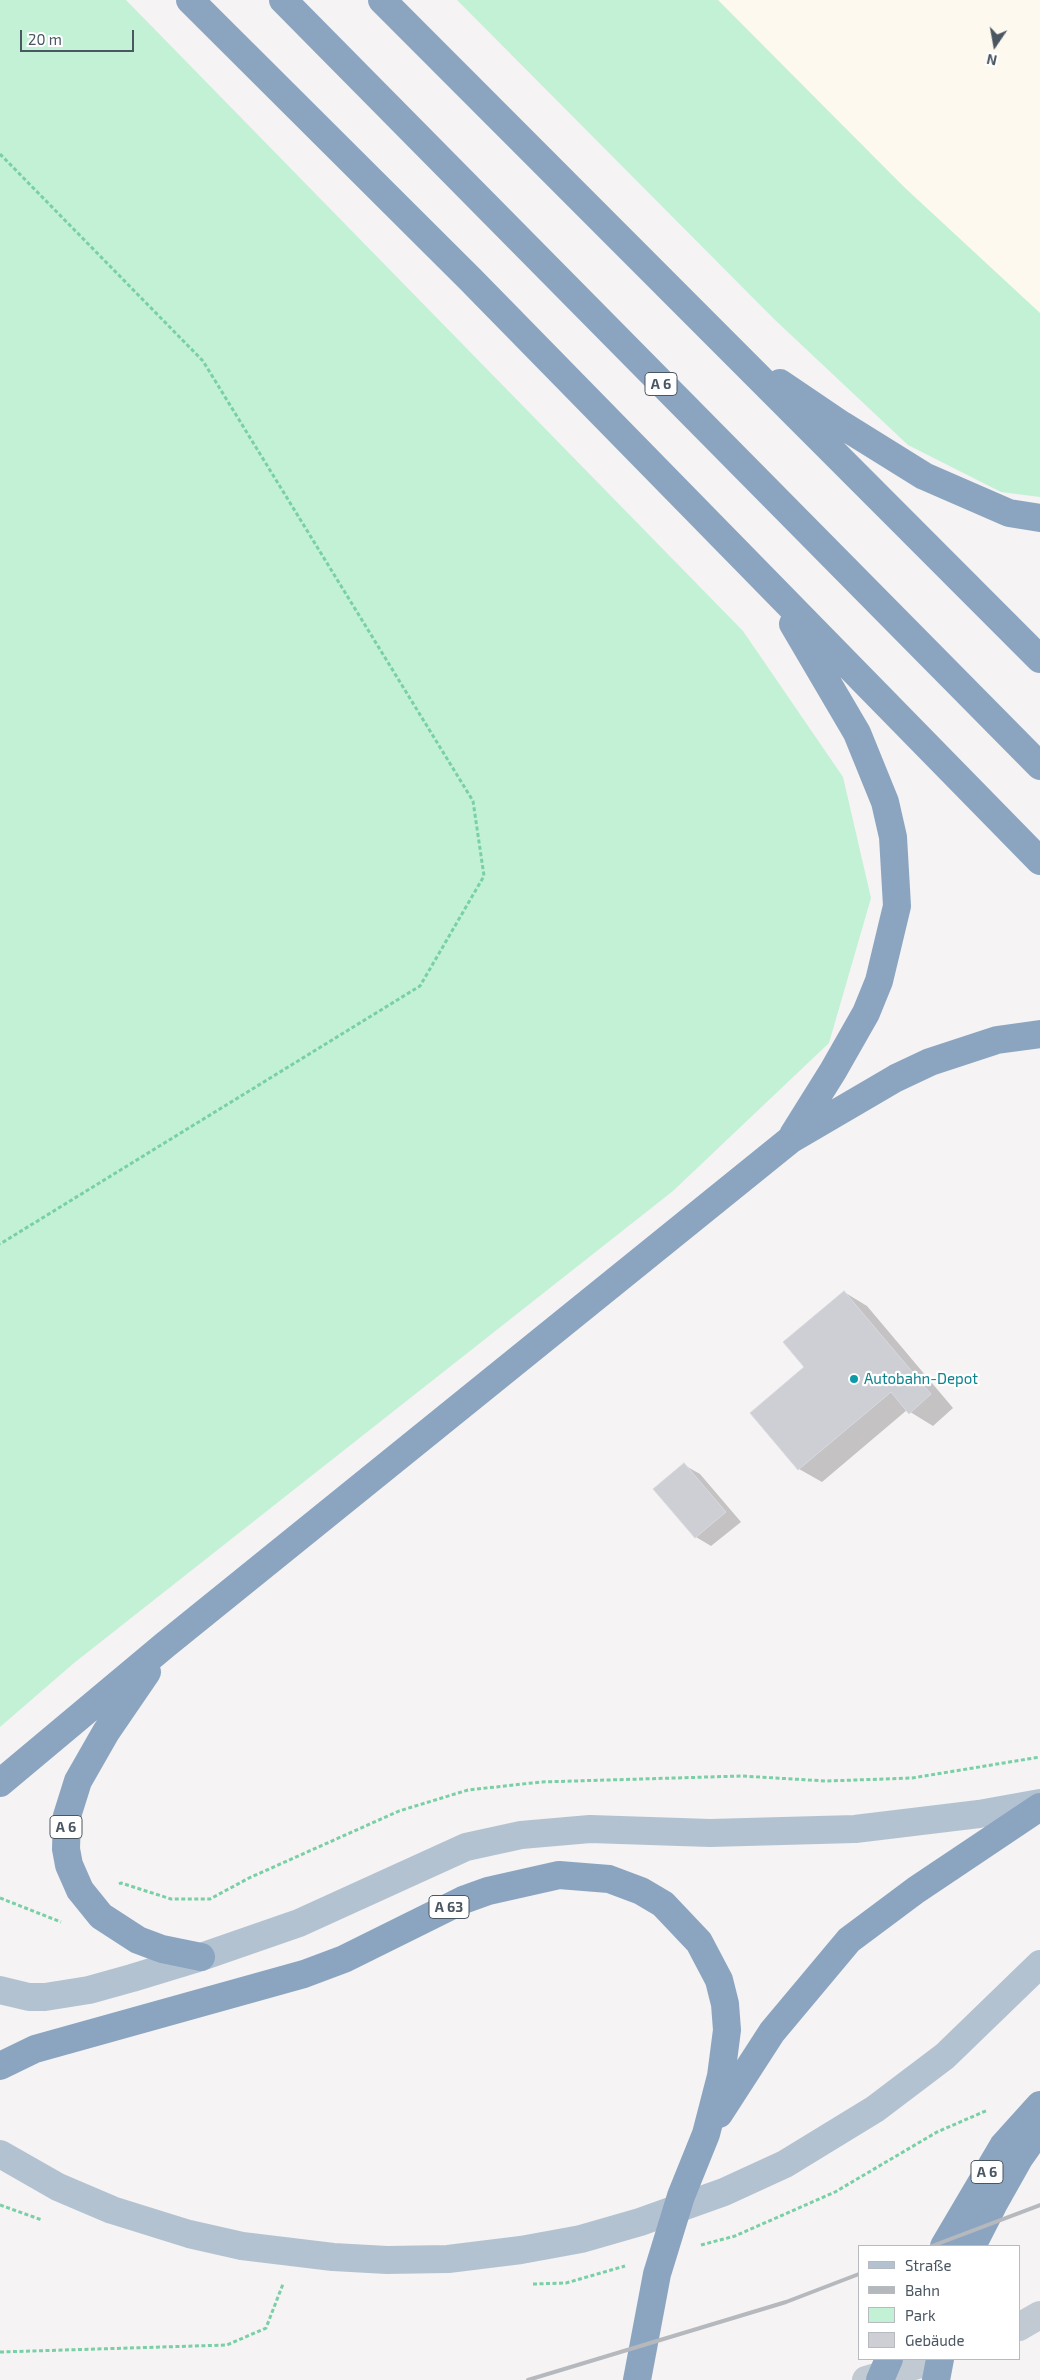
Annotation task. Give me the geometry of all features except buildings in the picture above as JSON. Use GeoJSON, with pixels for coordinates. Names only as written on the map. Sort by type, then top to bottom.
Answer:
{"type":"FeatureCollection","features":[{"type":"Feature","properties":{"kind":"highway"},"geometry":{"type":"LineString","coordinates":[[190,0],[478,288],[1040,861]]}},
{"type":"Feature","properties":{"kind":"highway","name":"A 6"},"geometry":{"type":"LineString","coordinates":[[283,0],[1040,766]]}},
{"type":"Feature","properties":{"kind":"highway"},"geometry":{"type":"LineString","coordinates":[[382,0],[726,347],[1040,659]]}},
{"type":"Feature","properties":{"kind":"highway"},"geometry":{"type":"LineString","coordinates":[[726,347],[842,425],[924,476],[1009,513],[1040,518]]}},
{"type":"Feature","properties":{"kind":"highway"},"geometry":{"type":"LineString","coordinates":[[770,586],[857,733],[885,802],[893,836],[896,871],[896,906],[879,980],[866,1013],[834,1071],[790,1140]]}},
{"type":"Feature","properties":{"kind":"highway"},"geometry":{"type":"LineString","coordinates":[[0,1783],[165,1645],[790,1140],[896,1078],[930,1062],[997,1040],[1040,1034]]}},
{"type":"Feature","properties":{"kind":"highway","name":"A 6"},"geometry":{"type":"LineString","coordinates":[[165,1645],[106,1732],[78,1781],[66,1816],[66,1849],[69,1865],[80,1890],[101,1916],[138,1940],[162,1949],[201,1957]]}},
{"type":"Feature","properties":{"kind":"highway"},"geometry":{"type":"LineString","coordinates":[[637,2380],[657,2274],[681,2196],[706,2134],[772,2032],[849,1940],[916,1890],[1040,1805]]}},
{"type":"Feature","properties":{"kind":"highway","name":"A 63"},"geometry":{"type":"LineString","coordinates":[[0,2066],[35,2049],[312,1971],[344,1959],[463,1900],[488,1891],[559,1875],[609,1879],[641,1891],[663,1904],[699,1942],[719,1980],[725,2004],[727,2030],[721,2076],[706,2134]]}},
{"type":"Feature","properties":{"kind":"highway","name":"A 6"},"geometry":{"type":"LineString","coordinates":[[945,2245],[1003,2146],[1040,2105]]}},
{"type":"Feature","properties":{"kind":"highway","name":"A 6"},"geometry":{"type":"LineString","coordinates":[[973,2245],[997,2197],[1040,2129]]}},
{"type":"Feature","properties":{"kind":"highway"},"geometry":{"type":"LineString","coordinates":[[880,2380],[889,2360]]}},
{"type":"Feature","properties":{"kind":"highway"},"geometry":{"type":"LineString","coordinates":[[936,2380],[939,2360]]}},
{"type":"Feature","properties":{"kind":"main road"},"geometry":{"type":"LineString","coordinates":[[0,1990],[30,1997],[64,1995],[89,1990],[201,1957],[299,1923],[466,1847],[521,1835],[590,1829],[710,1833],[855,1829],[1040,1805]]}},
{"type":"Feature","properties":{"kind":"main road"},"geometry":{"type":"LineString","coordinates":[[0,2154],[58,2187],[112,2210],[189,2234],[242,2246],[333,2257],[387,2260],[448,2259],[520,2250],[582,2239],[640,2222],[724,2192],[785,2164],[875,2109],[945,2056],[1040,1964]]}},
{"type":"Feature","properties":{"kind":"lane"},"geometry":{"type":"LineString","coordinates":[[1020,2326],[1040,2315]]}},
{"type":"Feature","properties":{"kind":"lane"},"geometry":{"type":"LineString","coordinates":[[866,2380],[936,2360]]}},
{"type":"Feature","properties":{"kind":"path"},"geometry":{"type":"LineString","coordinates":[[0,154],[203,361],[473,801],[484,876],[420,986],[0,1244]]}},
{"type":"Feature","properties":{"kind":"path"},"geometry":{"type":"LineString","coordinates":[[0,2352],[227,2345],[266,2328],[282,2286]]}},
{"type":"Feature","properties":{"kind":"shaded area"},"geometry":{"type":"Polygon","coordinates":[[[718,0],[1040,0],[1040,313],[904,187],[718,0]]]}},
{"type":"Feature","properties":{"kind":"green space"},"geometry":{"type":"Polygon","coordinates":[[[0,0],[126,0],[743,631],[843,777],[871,898],[829,1043],[673,1191],[74,1663],[0,1727],[0,0]]]}},
{"type":"Feature","properties":{"kind":"green space"},"geometry":{"type":"Polygon","coordinates":[[[457,0],[718,0],[904,187],[1040,313],[1040,497],[1001,492],[908,445],[774,319],[457,0]]]}},
{"type":"Feature","properties":{"kind":"railway"},"geometry":{"type":"LineString","coordinates":[[935,2245],[1040,2205]]}},
{"type":"Feature","properties":{"kind":"railway"},"geometry":{"type":"LineString","coordinates":[[528,2380],[786,2302],[858,2274]]}},
{"type":"Feature","properties":{"kind":"place","name":"Autobahn-Depot"},"geometry":{"type":"Point","coordinates":[854,1379]}}]}
